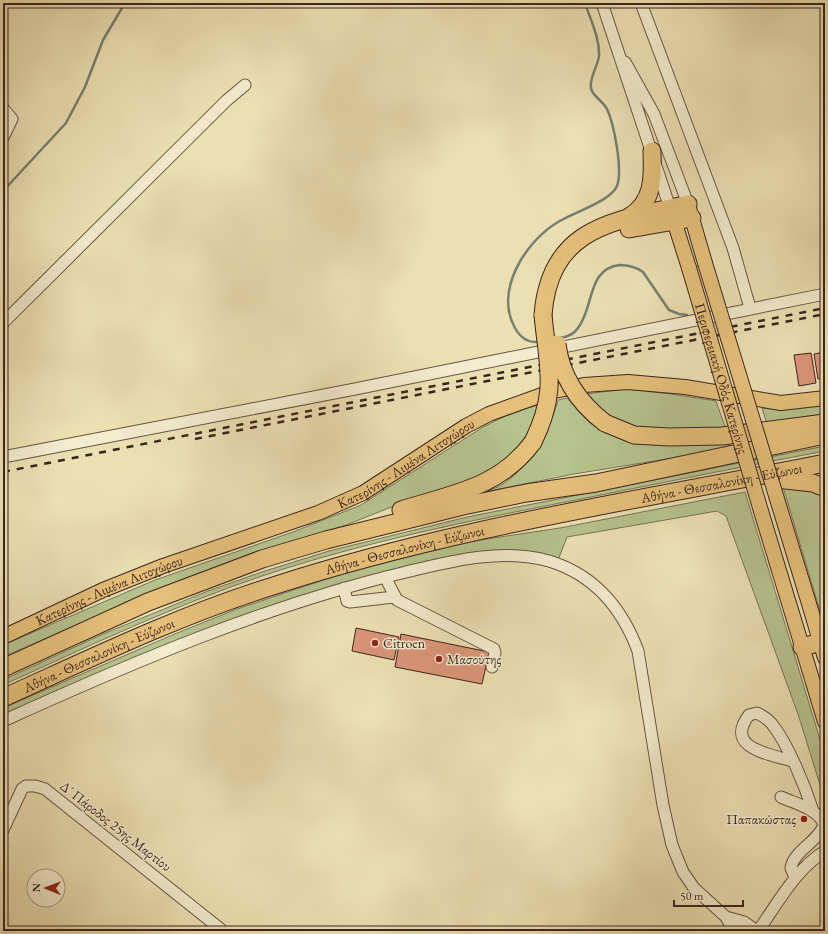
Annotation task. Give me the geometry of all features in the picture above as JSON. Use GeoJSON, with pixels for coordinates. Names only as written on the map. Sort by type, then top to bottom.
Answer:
{"type":"FeatureCollection","features":[{"type":"Feature","properties":{"kind":"highway"},"geometry":{"type":"LineString","coordinates":[[620,221],[638,211],[645,203],[652,179],[652,151]]}},
{"type":"Feature","properties":{"kind":"highway"},"geometry":{"type":"LineString","coordinates":[[326,540],[355,525],[488,482],[517,461],[533,442],[546,411],[550,394],[548,283],[561,257],[573,243],[602,226],[620,221],[672,215],[690,211]]}},
{"type":"Feature","properties":{"kind":"highway"},"geometry":{"type":"LineString","coordinates":[[672,215],[634,228],[606,235],[580,250],[569,262],[559,280],[549,315],[566,378],[582,403],[605,423],[634,435],[669,438],[722,436],[825,423]]}},
{"type":"Feature","properties":{"kind":"highway","name":"Αθήνα - Θεσσαλονίκη - Εύζωνοι"},"geometry":{"type":"LineString","coordinates":[[3,668],[155,599],[262,559],[326,540],[463,506],[526,493],[604,482],[825,435]]}},
{"type":"Feature","properties":{"kind":"highway","name":"Αθήνα - Θεσσαλονίκη - Εύζωνοι"},"geometry":{"type":"LineString","coordinates":[[3,698],[160,627],[269,587],[335,567],[471,531],[825,463]]}},
{"type":"Feature","properties":{"kind":"highway"},"geometry":{"type":"LineString","coordinates":[[732,481],[784,479],[813,483],[825,488]]}},
{"type":"Feature","properties":{"kind":"highway"},"geometry":{"type":"LineString","coordinates":[[804,652],[824,650]]}},
{"type":"Feature","properties":{"kind":"main road","name":"Περιφερειακή Οδός Κατερίνης"},"geometry":{"type":"LineString","coordinates":[[690,211],[824,650]]}},
{"type":"Feature","properties":{"kind":"main road","name":"Περιφερειακή Οδός Κατερίνης"},"geometry":{"type":"LineString","coordinates":[[672,215],[825,722]]}},
{"type":"Feature","properties":{"kind":"main road","name":"Κατερίνης - Λιμένα Λιτοχώρου"},"geometry":{"type":"LineString","coordinates":[[3,637],[103,590],[318,513],[363,493],[466,426],[489,414],[550,392],[584,385],[628,382],[685,387],[781,402],[825,398]]}},
{"type":"Feature","properties":{"kind":"street"},"geometry":{"type":"LineString","coordinates":[[602,3],[613,38],[654,114],[690,211]]}},
{"type":"Feature","properties":{"kind":"street"},"geometry":{"type":"LineString","coordinates":[[641,3],[733,248],[750,308]]}},
{"type":"Feature","properties":{"kind":"street","name":"Περιφερειακή Οδός Κατερίνης"},"geometry":{"type":"LineString","coordinates":[[613,38],[627,84],[652,151],[672,215]]}},
{"type":"Feature","properties":{"kind":"street"},"geometry":{"type":"LineString","coordinates":[[3,323],[226,101],[245,85]]}},
{"type":"Feature","properties":{"kind":"street"},"geometry":{"type":"LineString","coordinates":[[3,138],[12,119],[6,111]]}},
{"type":"Feature","properties":{"kind":"street"},"geometry":{"type":"LineString","coordinates":[[3,457],[355,389],[825,294]]}},
{"type":"Feature","properties":{"kind":"street"},"geometry":{"type":"LineString","coordinates":[[3,721],[167,651],[304,600],[344,588],[385,577],[474,558],[517,556],[550,562],[566,568],[594,584],[606,595],[629,628],[638,651],[663,805],[672,845],[683,872],[694,888],[726,917],[734,931]]}},
{"type":"Feature","properties":{"kind":"street"},"geometry":{"type":"LineString","coordinates":[[385,577],[394,597],[397,600],[494,649],[495,653],[492,666]]}},
{"type":"Feature","properties":{"kind":"street"},"geometry":{"type":"LineString","coordinates":[[344,588],[348,601],[350,602],[394,597]]}},
{"type":"Feature","properties":{"kind":"street"},"geometry":{"type":"LineString","coordinates":[[792,761],[759,751],[745,742],[741,735],[741,728],[749,715],[757,713],[771,722],[792,761],[813,811]]}},
{"type":"Feature","properties":{"kind":"street","name":"Δ΄ Πάροδος 25ης Μαρτίου"},"geometry":{"type":"LineString","coordinates":[[3,830],[22,789],[26,786],[35,786],[45,789],[223,931]]}},
{"type":"Feature","properties":{"kind":"street"},"geometry":{"type":"LineString","coordinates":[[781,797],[813,811],[822,819],[824,825],[822,831],[794,859],[791,868],[795,878]]}},
{"type":"Feature","properties":{"kind":"street"},"geometry":{"type":"LineString","coordinates":[[726,917],[744,922],[757,931],[795,878],[813,858],[825,851]]}},
{"type":"Feature","properties":{"kind":"green space"},"geometry":{"type":"Polygon","coordinates":[[[626,389],[716,401],[727,432],[661,433],[616,423],[586,394],[626,389]]]}},
{"type":"Feature","properties":{"kind":"green space"},"geometry":{"type":"Polygon","coordinates":[[[567,398],[582,416],[593,425],[625,439],[676,445],[728,443],[729,449],[574,474],[480,493],[500,486],[520,469],[544,437],[558,400],[567,398]]]}},
{"type":"Feature","properties":{"kind":"green space"},"geometry":{"type":"Polygon","coordinates":[[[538,405],[536,415],[521,447],[480,479],[399,504],[346,525],[221,565],[138,598],[3,657],[3,645],[155,580],[293,532],[361,505],[483,427],[513,412],[538,405]]]}},
{"type":"Feature","properties":{"kind":"green space"},"geometry":{"type":"Polygon","coordinates":[[[825,405],[825,416],[767,424],[762,408],[780,410],[825,405]]]}},
{"type":"Feature","properties":{"kind":"green space"},"geometry":{"type":"Polygon","coordinates":[[[825,446],[825,451],[417,533],[303,563],[198,599],[3,685],[3,680],[103,634],[208,591],[329,551],[467,517],[825,446]]]}},
{"type":"Feature","properties":{"kind":"green space"},"geometry":{"type":"Polygon","coordinates":[[[783,487],[796,487],[825,494],[825,628],[783,487]]]}},
{"type":"Feature","properties":{"kind":"green space"},"geometry":{"type":"Polygon","coordinates":[[[745,492],[825,756],[825,801],[799,717],[726,516],[717,511],[567,537],[558,560],[515,552],[328,589],[273,605],[198,633],[3,716],[3,708],[177,633],[237,609],[344,573],[467,542],[560,528],[745,492]]]}},
{"type":"Feature","properties":{"kind":"building"},"geometry":{"type":"Polygon","coordinates":[[[825,352],[825,378],[818,379],[814,354],[825,352]]]}},
{"type":"Feature","properties":{"kind":"building"},"geometry":{"type":"Polygon","coordinates":[[[811,353],[816,383],[799,386],[794,355],[811,353]]]}},
{"type":"Feature","properties":{"kind":"building"},"geometry":{"type":"Polygon","coordinates":[[[356,628],[399,637],[394,660],[352,651],[356,628]]]}},
{"type":"Feature","properties":{"kind":"building"},"geometry":{"type":"Polygon","coordinates":[[[401,634],[489,652],[482,684],[395,667],[401,634]]]}},
{"type":"Feature","properties":{"kind":"waterway"},"geometry":{"type":"LineString","coordinates":[[3,191],[66,123],[85,87],[103,40],[125,3]]}},
{"type":"Feature","properties":{"kind":"waterway"},"geometry":{"type":"LineString","coordinates":[[539,342],[531,342],[522,337],[515,328],[510,313],[508,298],[511,283],[517,268],[525,254],[546,230],[564,218],[607,197],[617,186],[619,179],[617,147],[610,116],[605,106],[593,94],[591,88],[591,80],[598,60],[599,49],[585,3]]}},
{"type":"Feature","properties":{"kind":"waterway"},"geometry":{"type":"LineString","coordinates":[[560,338],[570,335],[578,328],[587,310],[596,281],[602,273],[609,268],[620,265],[626,265],[643,272],[669,310],[687,315]]}},
{"type":"Feature","properties":{"kind":"railway"},"geometry":{"type":"LineString","coordinates":[[3,472],[825,308]]}},
{"type":"Feature","properties":{"kind":"railway"},"geometry":{"type":"LineString","coordinates":[[195,439],[825,314]]}},
{"type":"Feature","properties":{"kind":"place","name":"Citroen"},"geometry":{"type":"Point","coordinates":[375,643]}},
{"type":"Feature","properties":{"kind":"place","name":"Μασούτης"},"geometry":{"type":"Point","coordinates":[439,659]}},
{"type":"Feature","properties":{"kind":"place","name":"Παπακώστας"},"geometry":{"type":"Point","coordinates":[804,819]}}]}
